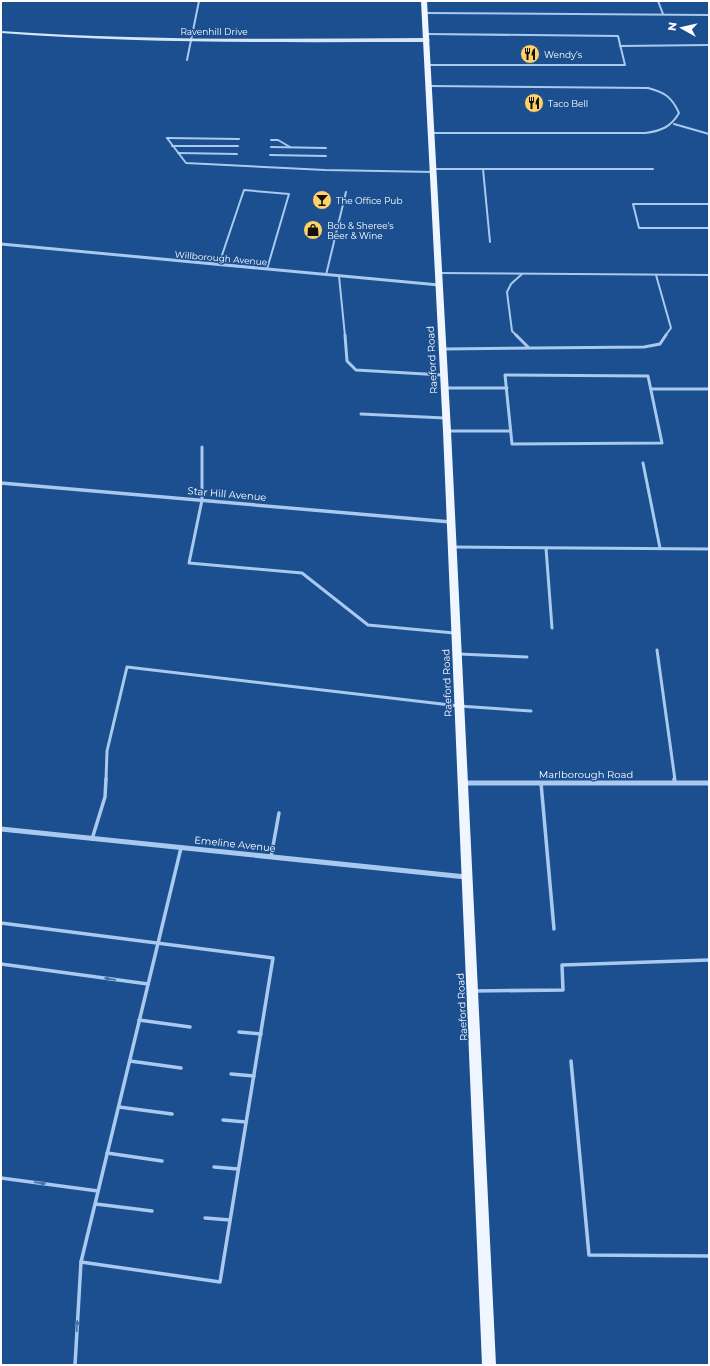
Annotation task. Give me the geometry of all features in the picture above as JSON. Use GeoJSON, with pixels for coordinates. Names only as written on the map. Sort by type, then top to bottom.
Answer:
{"type":"FeatureCollection","features":[{"type":"Feature","properties":{"kind":"main road","name":"Raeford Road"},"geometry":{"type":"LineString","coordinates":[[424,1],[447,431],[489,1365]]}},
{"type":"Feature","properties":{"kind":"street","name":"Ravenhill Drive"},"geometry":{"type":"LineString","coordinates":[[1,32],[68,36],[192,39],[427,37]]}},
{"type":"Feature","properties":{"kind":"street","name":"Willborough Avenue"},"geometry":{"type":"LineString","coordinates":[[1,244],[440,285]]}},
{"type":"Feature","properties":{"kind":"street","name":"Star Hill Avenue"},"geometry":{"type":"LineString","coordinates":[[1,483],[451,522]]}},
{"type":"Feature","properties":{"kind":"street","name":"Marlborough Road"},"geometry":{"type":"LineString","coordinates":[[463,783],[709,784]]}},
{"type":"Feature","properties":{"kind":"street","name":"Emeline Avenue"},"geometry":{"type":"LineString","coordinates":[[1,829],[467,877]]}},
{"type":"Feature","properties":{"kind":"lane"},"geometry":{"type":"LineString","coordinates":[[187,60],[199,1]]}},
{"type":"Feature","properties":{"kind":"lane"},"geometry":{"type":"LineString","coordinates":[[658,1],[663,14]]}},
{"type":"Feature","properties":{"kind":"lane"},"geometry":{"type":"LineString","coordinates":[[425,13],[709,15]]}},
{"type":"Feature","properties":{"kind":"lane"},"geometry":{"type":"LineString","coordinates":[[427,37],[618,36],[624,65],[428,65]]}},
{"type":"Feature","properties":{"kind":"lane"},"geometry":{"type":"LineString","coordinates":[[620,46],[709,45]]}},
{"type":"Feature","properties":{"kind":"lane"},"geometry":{"type":"LineString","coordinates":[[429,86],[648,88],[660,92],[674,100],[679,113],[674,124],[662,131],[644,133],[432,133]]}},
{"type":"Feature","properties":{"kind":"lane"},"geometry":{"type":"LineString","coordinates":[[674,124],[709,134]]}},
{"type":"Feature","properties":{"kind":"lane"},"geometry":{"type":"LineString","coordinates":[[239,139],[167,138],[186,163],[325,170],[653,169]]}},
{"type":"Feature","properties":{"kind":"lane"},"geometry":{"type":"LineString","coordinates":[[271,140],[278,140],[290,147]]}},
{"type":"Feature","properties":{"kind":"lane"},"geometry":{"type":"LineString","coordinates":[[172,146],[238,146]]}},
{"type":"Feature","properties":{"kind":"lane"},"geometry":{"type":"LineString","coordinates":[[271,147],[326,148]]}},
{"type":"Feature","properties":{"kind":"lane"},"geometry":{"type":"LineString","coordinates":[[178,153],[237,154]]}},
{"type":"Feature","properties":{"kind":"lane"},"geometry":{"type":"LineString","coordinates":[[270,155],[326,156]]}},
{"type":"Feature","properties":{"kind":"lane"},"geometry":{"type":"LineString","coordinates":[[483,169],[490,242]]}},
{"type":"Feature","properties":{"kind":"lane"},"geometry":{"type":"LineString","coordinates":[[219,264],[244,190],[289,194],[266,269]]}},
{"type":"Feature","properties":{"kind":"lane"},"geometry":{"type":"LineString","coordinates":[[326,274],[346,192]]}},
{"type":"Feature","properties":{"kind":"lane"},"geometry":{"type":"LineString","coordinates":[[709,204],[633,204],[639,228],[709,228]]}},
{"type":"Feature","properties":{"kind":"lane"},"geometry":{"type":"LineString","coordinates":[[439,272],[709,275]]}},
{"type":"Feature","properties":{"kind":"lane"},"geometry":{"type":"LineString","coordinates":[[522,274],[511,284],[507,292],[512,331],[528,348]]}},
{"type":"Feature","properties":{"kind":"lane"},"geometry":{"type":"LineString","coordinates":[[443,348],[644,347],[660,344],[670,328],[656,275]]}},
{"type":"Feature","properties":{"kind":"lane"},"geometry":{"type":"LineString","coordinates":[[339,276],[347,361],[356,370],[444,375]]}},
{"type":"Feature","properties":{"kind":"lane"},"geometry":{"type":"LineString","coordinates":[[505,374],[648,376],[651,389],[662,443],[512,444],[505,374]]}},
{"type":"Feature","properties":{"kind":"lane"},"geometry":{"type":"LineString","coordinates":[[444,388],[506,388]]}},
{"type":"Feature","properties":{"kind":"lane"},"geometry":{"type":"LineString","coordinates":[[651,389],[709,389]]}},
{"type":"Feature","properties":{"kind":"lane"},"geometry":{"type":"LineString","coordinates":[[361,414],[446,418]]}},
{"type":"Feature","properties":{"kind":"lane"},"geometry":{"type":"LineString","coordinates":[[447,431],[510,431]]}},
{"type":"Feature","properties":{"kind":"lane"},"geometry":{"type":"LineString","coordinates":[[202,447],[202,500],[189,563],[302,573],[368,625],[456,634]]}},
{"type":"Feature","properties":{"kind":"lane"},"geometry":{"type":"LineString","coordinates":[[643,463],[660,548]]}},
{"type":"Feature","properties":{"kind":"lane"},"geometry":{"type":"LineString","coordinates":[[452,547],[709,549]]}},
{"type":"Feature","properties":{"kind":"lane"},"geometry":{"type":"LineString","coordinates":[[546,548],[552,628]]}},
{"type":"Feature","properties":{"kind":"lane"},"geometry":{"type":"LineString","coordinates":[[657,650],[675,784]]}},
{"type":"Feature","properties":{"kind":"lane"},"geometry":{"type":"LineString","coordinates":[[457,654],[527,657]]}},
{"type":"Feature","properties":{"kind":"lane"},"geometry":{"type":"LineString","coordinates":[[92,839],[105,797],[107,750],[127,667],[459,706],[531,711]]}},
{"type":"Feature","properties":{"kind":"lane"},"geometry":{"type":"LineString","coordinates":[[541,784],[554,929]]}},
{"type":"Feature","properties":{"kind":"lane"},"geometry":{"type":"LineString","coordinates":[[271,857],[279,813]]}},
{"type":"Feature","properties":{"kind":"lane"},"geometry":{"type":"LineString","coordinates":[[75,1365],[81,1262],[181,848]]}},
{"type":"Feature","properties":{"kind":"lane"},"geometry":{"type":"LineString","coordinates":[[1,923],[273,958],[262,1034],[220,1282],[81,1262]]}},
{"type":"Feature","properties":{"kind":"lane"},"geometry":{"type":"LineString","coordinates":[[472,991],[563,990],[562,966],[709,960]]}},
{"type":"Feature","properties":{"kind":"lane"},"geometry":{"type":"LineString","coordinates":[[1,964],[148,984]]}},
{"type":"Feature","properties":{"kind":"lane"},"geometry":{"type":"LineString","coordinates":[[139,1020],[190,1027]]}},
{"type":"Feature","properties":{"kind":"lane"},"geometry":{"type":"LineString","coordinates":[[239,1032],[262,1034]]}},
{"type":"Feature","properties":{"kind":"lane"},"geometry":{"type":"LineString","coordinates":[[130,1061],[182,1068]]}},
{"type":"Feature","properties":{"kind":"lane"},"geometry":{"type":"LineString","coordinates":[[572,1061],[589,1255],[709,1256]]}},
{"type":"Feature","properties":{"kind":"lane"},"geometry":{"type":"LineString","coordinates":[[231,1074],[254,1076]]}},
{"type":"Feature","properties":{"kind":"lane"},"geometry":{"type":"LineString","coordinates":[[119,1108],[172,1114]]}},
{"type":"Feature","properties":{"kind":"lane"},"geometry":{"type":"LineString","coordinates":[[223,1120],[246,1122]]}},
{"type":"Feature","properties":{"kind":"lane"},"geometry":{"type":"LineString","coordinates":[[107,1154],[162,1161]]}},
{"type":"Feature","properties":{"kind":"lane"},"geometry":{"type":"LineString","coordinates":[[214,1167],[238,1169]]}},
{"type":"Feature","properties":{"kind":"lane"},"geometry":{"type":"LineString","coordinates":[[1,1178],[98,1191]]}},
{"type":"Feature","properties":{"kind":"lane"},"geometry":{"type":"LineString","coordinates":[[96,1204],[152,1211]]}},
{"type":"Feature","properties":{"kind":"lane"},"geometry":{"type":"LineString","coordinates":[[205,1218],[230,1220]]}},
{"type":"Feature","properties":{"kind":"place","name":"Wendy's"},"geometry":{"type":"Point","coordinates":[530,54]}},
{"type":"Feature","properties":{"kind":"place","name":"Taco Bell"},"geometry":{"type":"Point","coordinates":[534,103]}},
{"type":"Feature","properties":{"kind":"place","name":"The Office Pub"},"geometry":{"type":"Point","coordinates":[322,200]}},
{"type":"Feature","properties":{"kind":"place","name":"Bob & Sheree's Beer & Wine"},"geometry":{"type":"Point","coordinates":[313,230]}}]}
